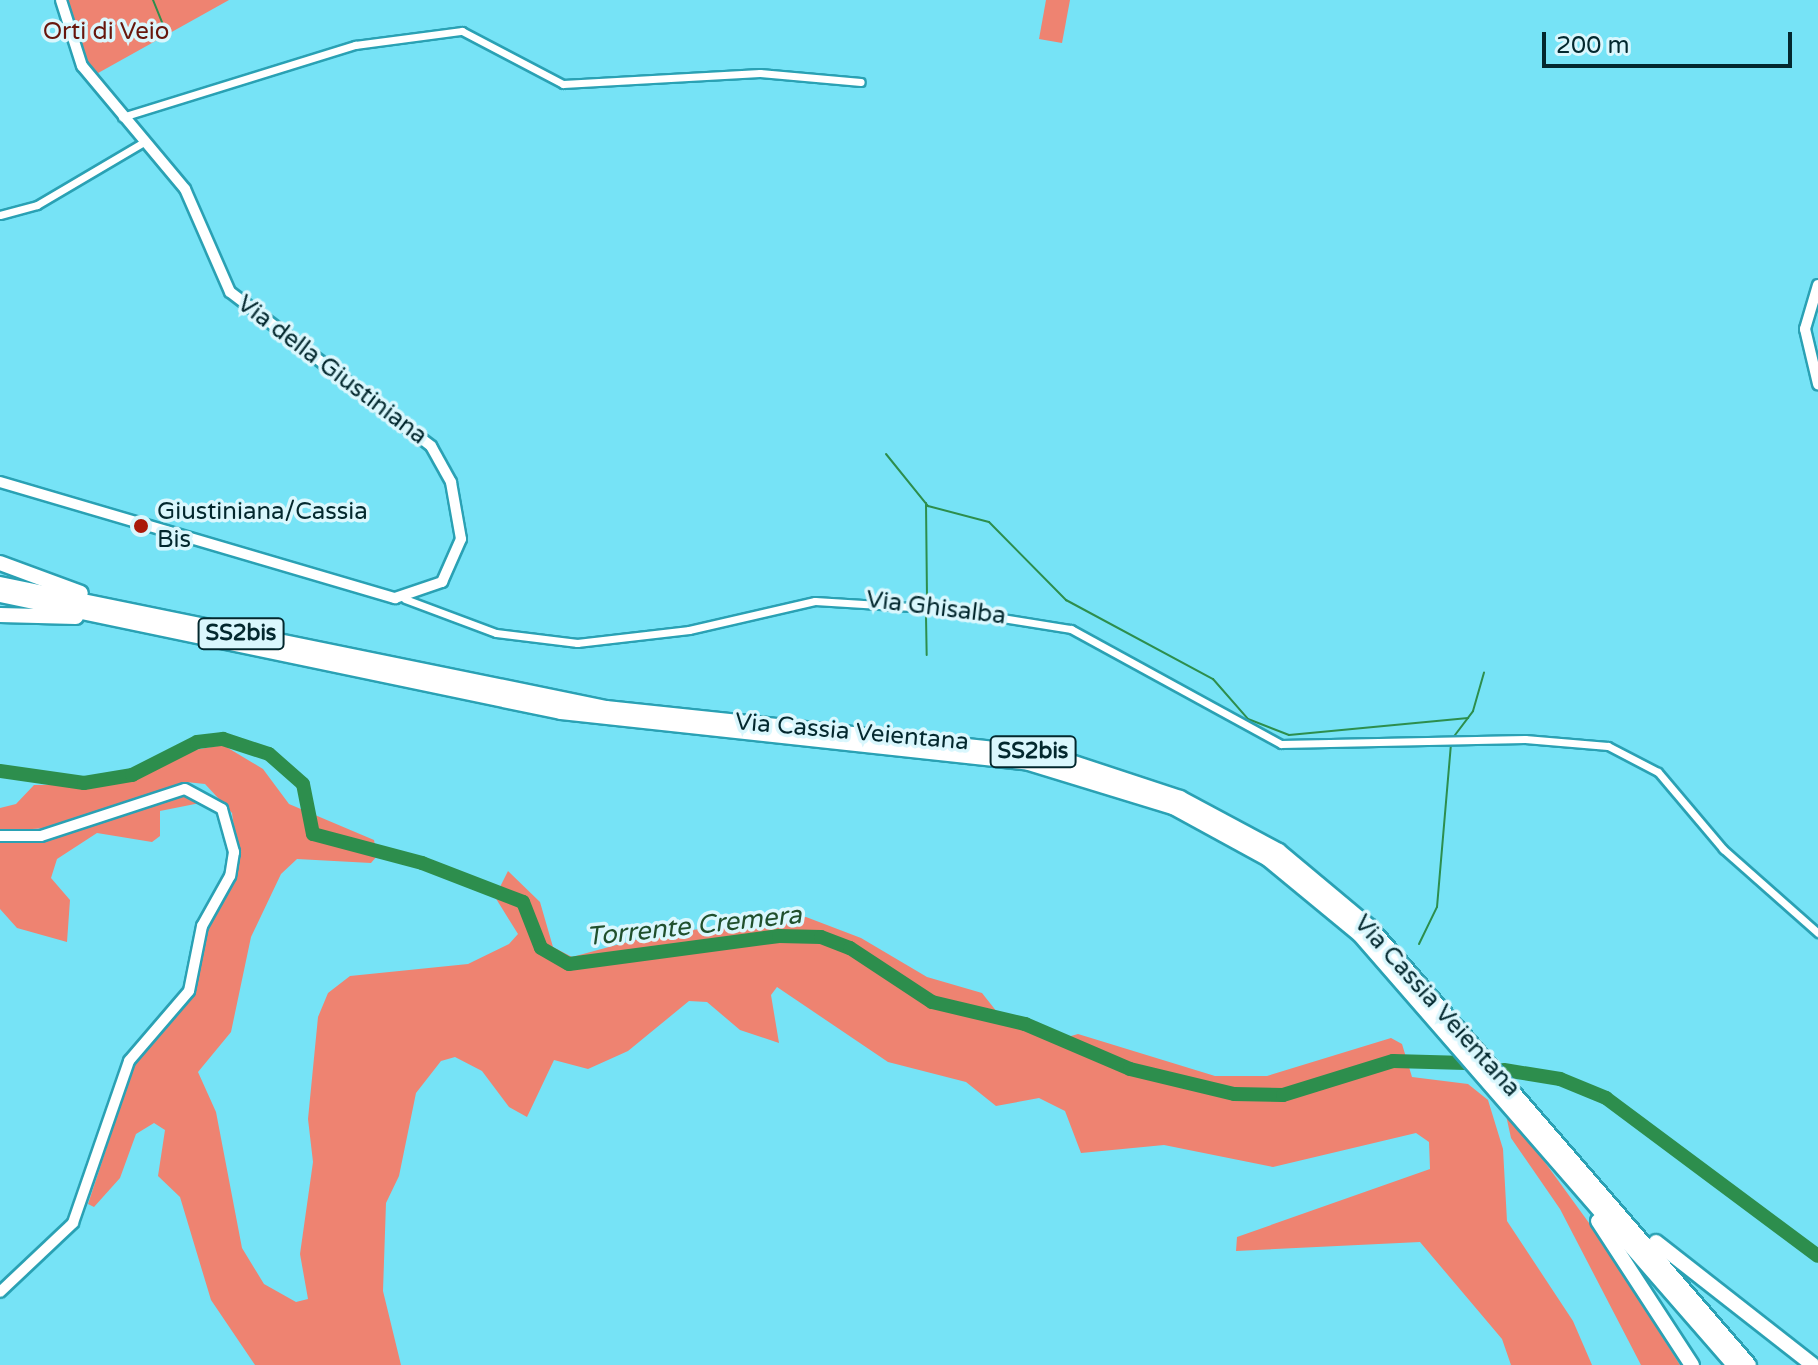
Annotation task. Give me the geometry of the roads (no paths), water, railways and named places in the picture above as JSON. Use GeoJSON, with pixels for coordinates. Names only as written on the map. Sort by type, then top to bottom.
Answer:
{"type":"FeatureCollection","features":[{"type":"Feature","properties":{"kind":"highway"},"geometry":{"type":"LineString","coordinates":[[0,563],[120,615]]}},
{"type":"Feature","properties":{"kind":"highway","name":"Via Cassia Veientana"},"geometry":{"type":"LineString","coordinates":[[0,584],[120,615]]}},
{"type":"Feature","properties":{"kind":"highway","name":"Via Cassia Veientana"},"geometry":{"type":"LineString","coordinates":[[0,595],[120,615],[561,706],[980,744],[1105,769],[1196,805],[1279,851],[1370,927],[1425,997],[1519,1106],[1566,1150]]}},
{"type":"Feature","properties":{"kind":"highway"},"geometry":{"type":"LineString","coordinates":[[0,615],[120,615]]}},
{"type":"Feature","properties":{"kind":"highway","name":"Via Cassia Veientana"},"geometry":{"type":"LineString","coordinates":[[1519,1106],[1559,1164]]}},
{"type":"Feature","properties":{"kind":"highway"},"geometry":{"type":"LineString","coordinates":[[1566,1150],[1749,1365]]}},
{"type":"Feature","properties":{"kind":"highway"},"geometry":{"type":"LineString","coordinates":[[1566,1150],[1668,1255],[1813,1365]]}},
{"type":"Feature","properties":{"kind":"highway"},"geometry":{"type":"LineString","coordinates":[[1559,1164],[1692,1365]]}},
{"type":"Feature","properties":{"kind":"highway"},"geometry":{"type":"LineString","coordinates":[[1559,1164],[1734,1365]]}},
{"type":"Feature","properties":{"kind":"street","name":"Via della Giustiniana"},"geometry":{"type":"LineString","coordinates":[[61,0],[72,47],[122,117],[198,210],[235,298],[394,412],[444,465],[460,522],[457,557],[435,587],[405,599]]}},
{"type":"Feature","properties":{"kind":"street"},"geometry":{"type":"LineString","coordinates":[[122,117],[355,45],[462,31],[563,84],[760,73],[861,82]]}},
{"type":"Feature","properties":{"kind":"street"},"geometry":{"type":"LineString","coordinates":[[0,215],[37,205],[144,142]]}},
{"type":"Feature","properties":{"kind":"street"},"geometry":{"type":"LineString","coordinates":[[1818,285],[1805,337],[1818,384]]}},
{"type":"Feature","properties":{"kind":"street"},"geometry":{"type":"LineString","coordinates":[[0,482],[405,599]]}},
{"type":"Feature","properties":{"kind":"street","name":"Via Ghisalba"},"geometry":{"type":"LineString","coordinates":[[405,599],[454,621],[546,642],[676,632],[835,599],[1035,620],[1071,629],[1281,744],[1557,740],[1637,757],[1694,808],[1748,874],[1818,933]]}},
{"type":"Feature","properties":{"kind":"street"},"geometry":{"type":"LineString","coordinates":[[0,836],[41,836],[185,789],[222,809],[234,852],[230,876],[202,926],[189,991],[129,1061],[73,1223],[0,1292]]}},
{"type":"Feature","properties":{"kind":"waterway"},"geometry":{"type":"LineString","coordinates":[[153,0],[167,35]]}},
{"type":"Feature","properties":{"kind":"waterway"},"geometry":{"type":"LineString","coordinates":[[886,454],[928,506],[989,522],[1066,600],[1213,679],[1248,719],[1289,735],[1468,718]]}},
{"type":"Feature","properties":{"kind":"waterway"},"geometry":{"type":"LineString","coordinates":[[926,503],[927,602]]}},
{"type":"Feature","properties":{"kind":"waterway"},"geometry":{"type":"LineString","coordinates":[[926,616],[927,655]]}},
{"type":"Feature","properties":{"kind":"waterway"},"geometry":{"type":"LineString","coordinates":[[1452,739],[1473,711],[1484,673]]}},
{"type":"Feature","properties":{"kind":"waterway","name":"Torrente Cremera"},"geometry":{"type":"LineString","coordinates":[[0,771],[84,783],[132,775],[197,742],[223,739],[269,754],[303,784],[313,834],[422,863],[523,902],[541,948],[569,964],[779,936],[821,937],[850,948],[932,1002],[1025,1024],[1130,1069],[1234,1094],[1283,1095],[1393,1061],[1466,1063]]}},
{"type":"Feature","properties":{"kind":"waterway"},"geometry":{"type":"LineString","coordinates":[[1419,944],[1437,907],[1451,745]]}},
{"type":"Feature","properties":{"kind":"waterway","name":"Torrente Cremera"},"geometry":{"type":"LineString","coordinates":[[1504,1070],[1560,1079],[1606,1098],[1818,1256]]}},
{"type":"Feature","properties":{"kind":"place","name":"Giustiniana/Cassia Bis"},"geometry":{"type":"Point","coordinates":[141,526]}},
{"type":"Feature","properties":{"kind":"park label","name":"Orti di Veio"},"geometry":{"type":"Point","coordinates":[106,32]}}]}
